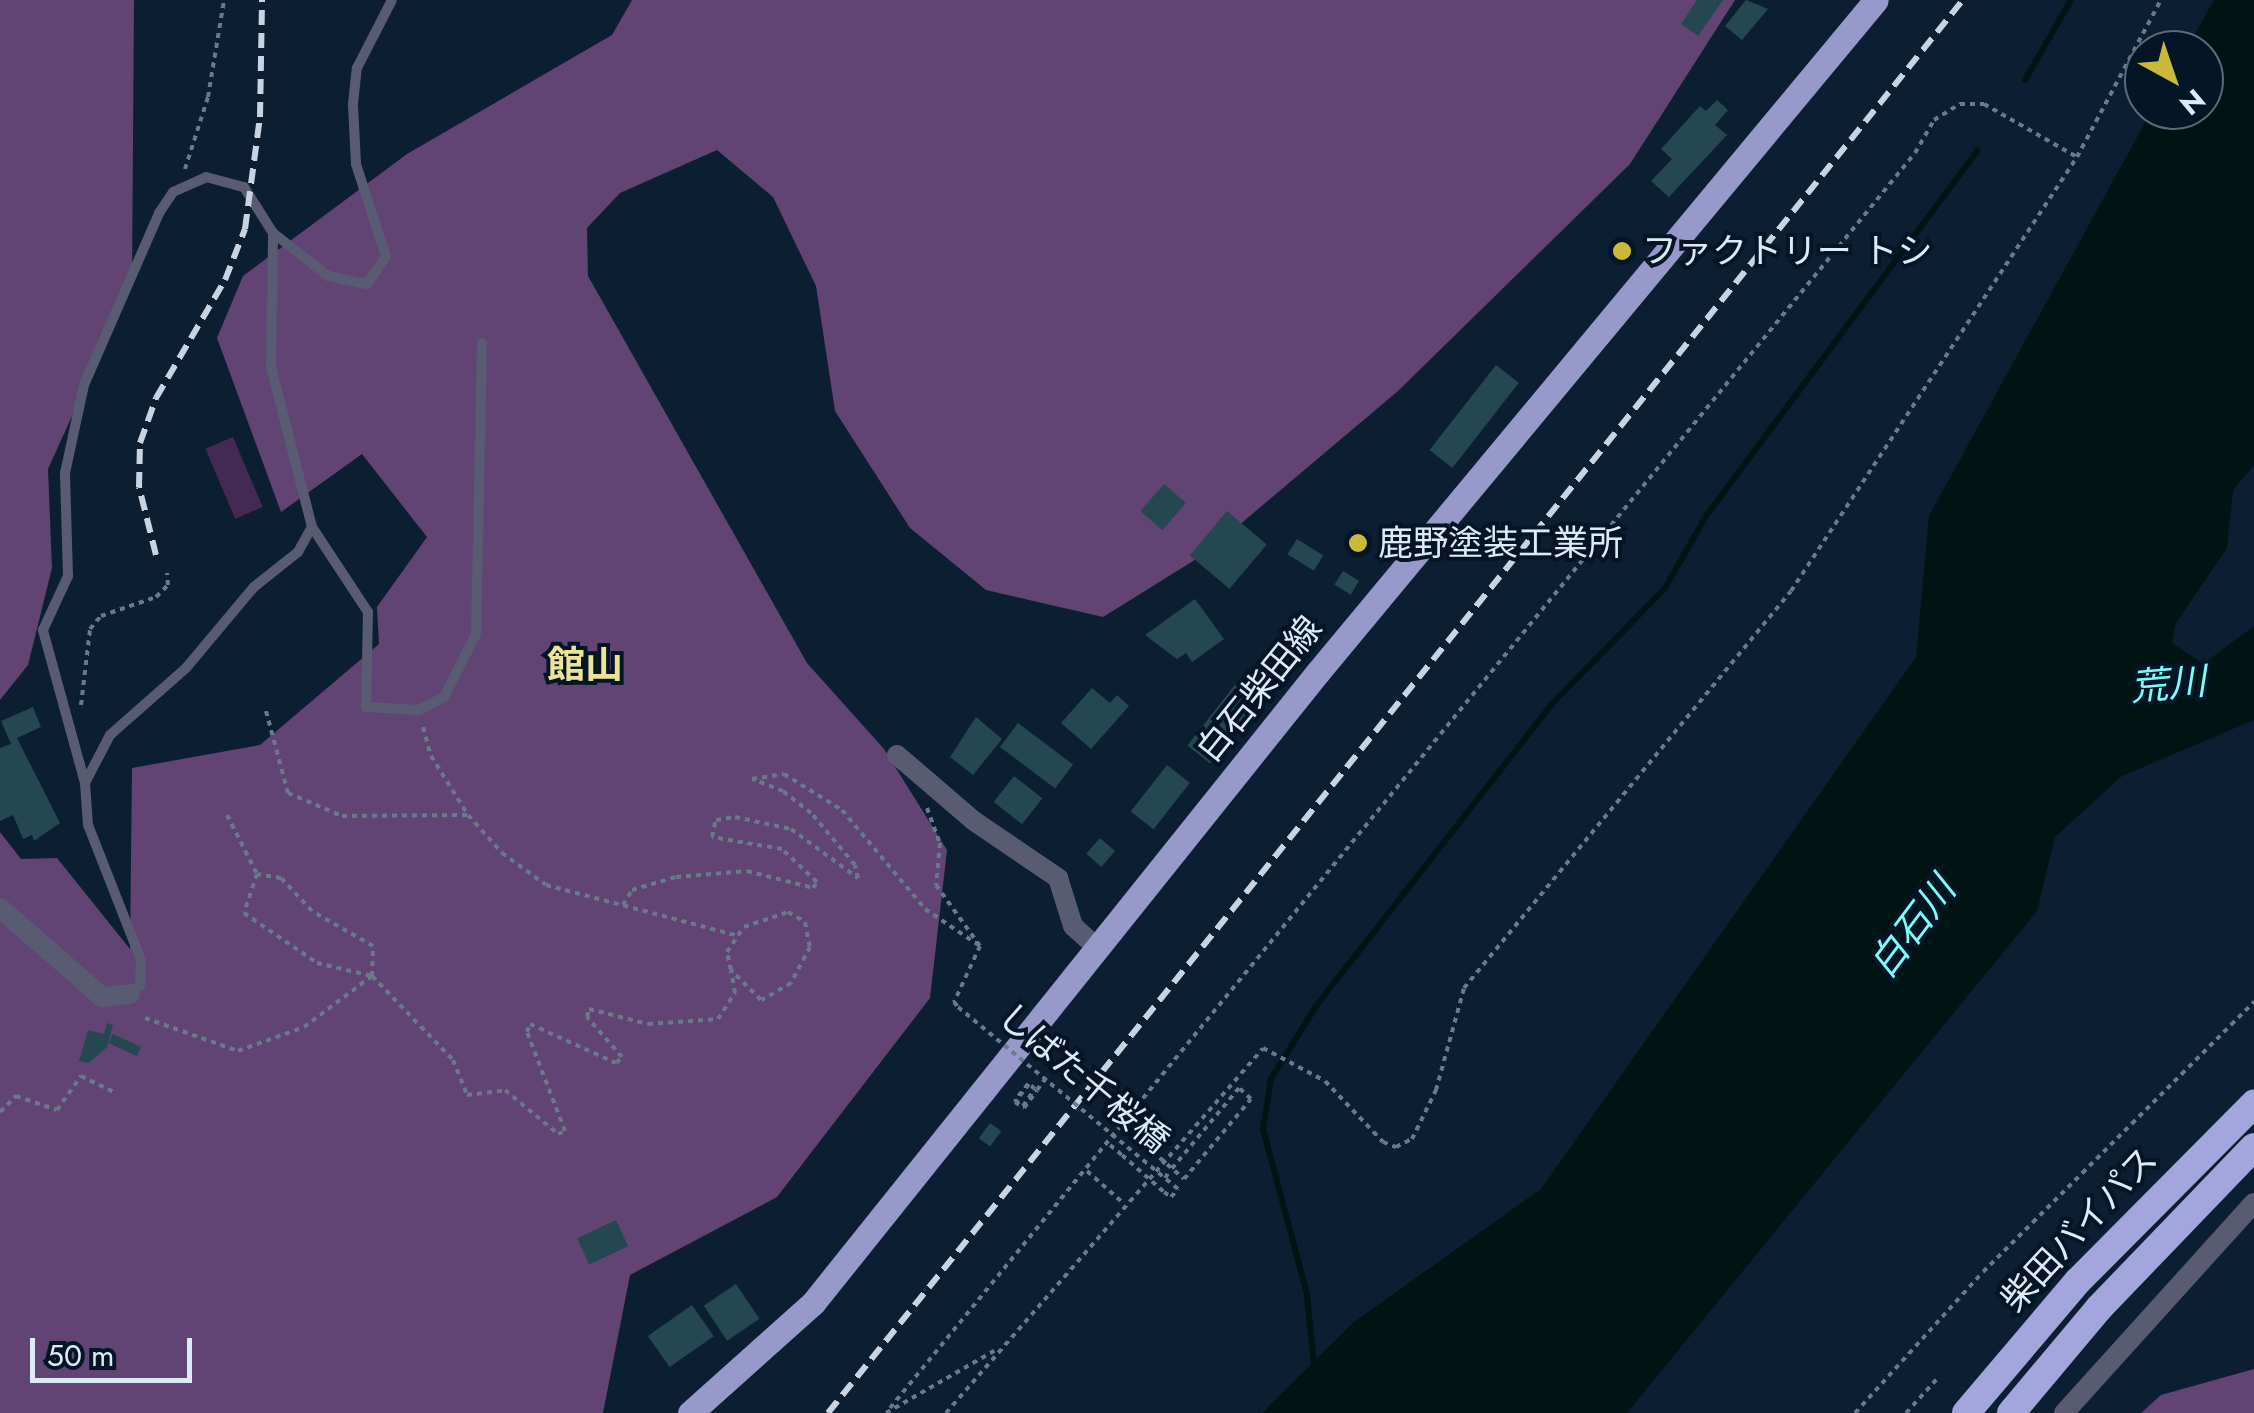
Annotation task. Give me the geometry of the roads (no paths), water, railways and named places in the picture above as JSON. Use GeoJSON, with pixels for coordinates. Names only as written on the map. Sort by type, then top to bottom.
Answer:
{"type":"FeatureCollection","features":[{"type":"Feature","properties":{"kind":"highway","name":"柴田バイパス"},"geometry":{"type":"LineString","coordinates":[[1966,1413],[2078,1281],[2254,1104]]}},
{"type":"Feature","properties":{"kind":"highway","name":"柴田バイパス"},"geometry":{"type":"LineString","coordinates":[[2011,1413],[2099,1308],[2254,1147]]}},
{"type":"Feature","properties":{"kind":"main road","name":"白石柴田線"},"geometry":{"type":"LineString","coordinates":[[690,1413],[813,1303],[1095,946],[1876,0]]}},
{"type":"Feature","properties":{"kind":"street"},"geometry":{"type":"LineString","coordinates":[[897,755],[974,822],[1058,878],[1073,926],[1095,946]]}},
{"type":"Feature","properties":{"kind":"street"},"geometry":{"type":"LineString","coordinates":[[0,908],[102,997],[130,994]]}},
{"type":"Feature","properties":{"kind":"street"},"geometry":{"type":"LineString","coordinates":[[2064,1413],[2254,1204]]}},
{"type":"Feature","properties":{"kind":"lane"},"geometry":{"type":"LineString","coordinates":[[130,994],[140,985],[141,960],[88,825],[86,783],[42,630],[68,576],[65,474],[84,385],[140,247],[173,192],[206,176],[227,179],[251,196],[273,233],[328,276],[350,285],[368,284],[386,257],[356,164],[353,104],[357,68],[392,0]]}},
{"type":"Feature","properties":{"kind":"lane"},"geometry":{"type":"LineString","coordinates":[[273,233],[271,367],[312,527],[368,612],[366,706],[419,710],[444,697],[476,634],[482,342]]}},
{"type":"Feature","properties":{"kind":"lane"},"geometry":{"type":"LineString","coordinates":[[86,783],[110,735],[186,668],[254,587],[298,552],[312,527]]}},
{"type":"Feature","properties":{"kind":"water"},"geometry":{"type":"Polygon","coordinates":[[[2214,0],[2254,0],[2254,465],[2233,490],[2227,548],[2176,623],[2172,643],[2203,664],[2254,626],[2254,720],[2122,776],[2055,837],[2037,911],[1627,1413],[1262,1413],[1354,1322],[1541,1189],[1916,657],[1929,516],[2141,130],[2224,130],[2224,30],[2197,30],[2214,0]]]}},
{"type":"Feature","properties":{"kind":"waterway"},"geometry":{"type":"LineString","coordinates":[[2025,80],[2071,0]]}},
{"type":"Feature","properties":{"kind":"waterway"},"geometry":{"type":"LineString","coordinates":[[1314,1366],[1307,1294],[1263,1129],[1271,1079],[1316,1006],[1551,705],[1665,588],[1706,516],[1977,151]]}},
{"type":"Feature","properties":{"kind":"railway"},"geometry":{"type":"LineString","coordinates":[[156,555],[139,487],[140,443],[156,398],[225,280],[245,229],[260,117],[262,0]]}},
{"type":"Feature","properties":{"kind":"railway"},"geometry":{"type":"LineString","coordinates":[[828,1413],[1963,0]]}},
{"type":"Feature","properties":{"kind":"place","name":"ファクトリー トシ"},"geometry":{"type":"Point","coordinates":[1622,251]}},
{"type":"Feature","properties":{"kind":"place","name":"鹿野塗装工業所"},"geometry":{"type":"Point","coordinates":[1358,543]}},
{"type":"Feature","properties":{"kind":"district","name":"館山"},"geometry":{"type":"Point","coordinates":[585,665]}},
{"type":"Feature","properties":{"kind":"water label","name":"荒川"},"geometry":{"type":"Point","coordinates":[2168,684]}},
{"type":"Feature","properties":{"kind":"water label","name":"白石川"},"geometry":{"type":"Point","coordinates":[1912,927]}}]}
